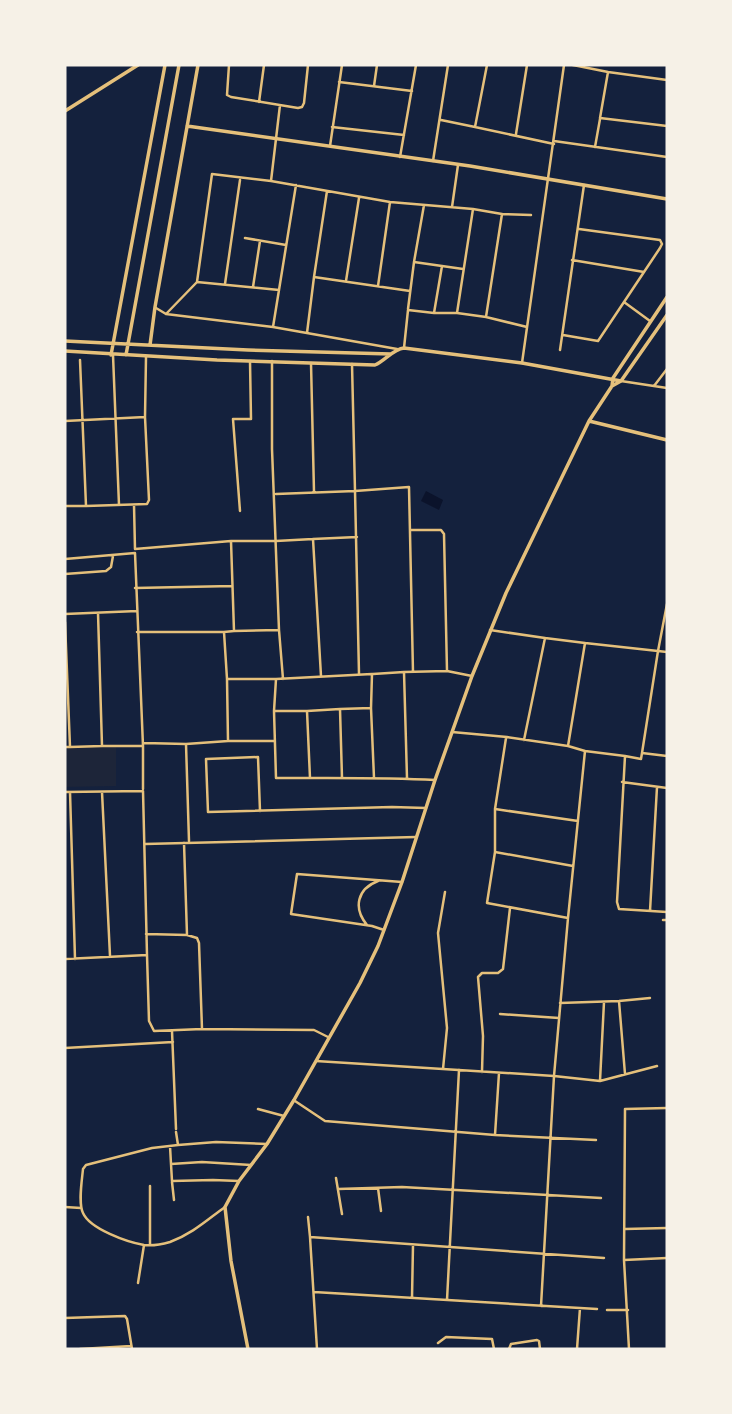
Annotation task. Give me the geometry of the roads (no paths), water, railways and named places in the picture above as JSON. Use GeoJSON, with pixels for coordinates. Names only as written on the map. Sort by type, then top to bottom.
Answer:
{"type":"FeatureCollection","features":[{"type":"Feature","properties":{"kind":"street"},"geometry":{"type":"LineString","coordinates":[[65,111],[138,65]]}},
{"type":"Feature","properties":{"kind":"street"},"geometry":{"type":"LineString","coordinates":[[119,505],[113,344],[165,65]]}},
{"type":"Feature","properties":{"kind":"street"},"geometry":{"type":"LineString","coordinates":[[126,355],[179,65]]}},
{"type":"Feature","properties":{"kind":"street"},"geometry":{"type":"LineString","coordinates":[[150,345],[198,65]]}},
{"type":"Feature","properties":{"kind":"street"},"geometry":{"type":"LineString","coordinates":[[229,65],[227,95],[298,108],[302,107],[308,65]]}},
{"type":"Feature","properties":{"kind":"street"},"geometry":{"type":"LineString","coordinates":[[259,102],[264,65]]}},
{"type":"Feature","properties":{"kind":"street"},"geometry":{"type":"LineString","coordinates":[[330,146],[342,65]]}},
{"type":"Feature","properties":{"kind":"street"},"geometry":{"type":"LineString","coordinates":[[374,86],[377,65]]}},
{"type":"Feature","properties":{"kind":"street"},"geometry":{"type":"LineString","coordinates":[[400,156],[416,65]]}},
{"type":"Feature","properties":{"kind":"street"},"geometry":{"type":"LineString","coordinates":[[433,161],[448,65]]}},
{"type":"Feature","properties":{"kind":"street"},"geometry":{"type":"LineString","coordinates":[[475,127],[487,65]]}},
{"type":"Feature","properties":{"kind":"street"},"geometry":{"type":"LineString","coordinates":[[516,136],[527,65]]}},
{"type":"Feature","properties":{"kind":"street"},"geometry":{"type":"LineString","coordinates":[[522,363],[564,65]]}},
{"type":"Feature","properties":{"kind":"street"},"geometry":{"type":"LineString","coordinates":[[573,65],[667,80]]}},
{"type":"Feature","properties":{"kind":"street"},"geometry":{"type":"LineString","coordinates":[[595,147],[608,72]]}},
{"type":"Feature","properties":{"kind":"street"},"geometry":{"type":"LineString","coordinates":[[339,82],[412,91]]}},
{"type":"Feature","properties":{"kind":"street"},"geometry":{"type":"LineString","coordinates":[[271,181],[279,105]]}},
{"type":"Feature","properties":{"kind":"street"},"geometry":{"type":"LineString","coordinates":[[600,118],[667,126]]}},
{"type":"Feature","properties":{"kind":"street"},"geometry":{"type":"LineString","coordinates":[[440,120],[516,136],[667,157]]}},
{"type":"Feature","properties":{"kind":"street"},"geometry":{"type":"LineString","coordinates":[[187,126],[433,161],[667,199]]}},
{"type":"Feature","properties":{"kind":"street"},"geometry":{"type":"LineString","coordinates":[[332,127],[404,135]]}},
{"type":"Feature","properties":{"kind":"street"},"geometry":{"type":"LineString","coordinates":[[452,207],[458,165]]}},
{"type":"Feature","properties":{"kind":"street"},"geometry":{"type":"LineString","coordinates":[[166,314],[197,282],[212,174],[271,181],[390,202],[531,215]]}},
{"type":"Feature","properties":{"kind":"street"},"geometry":{"type":"LineString","coordinates":[[225,284],[240,179]]}},
{"type":"Feature","properties":{"kind":"street"},"geometry":{"type":"LineString","coordinates":[[561,350],[584,185]]}},
{"type":"Feature","properties":{"kind":"street"},"geometry":{"type":"LineString","coordinates":[[273,327],[296,186]]}},
{"type":"Feature","properties":{"kind":"street"},"geometry":{"type":"LineString","coordinates":[[307,333],[327,191]]}},
{"type":"Feature","properties":{"kind":"street"},"geometry":{"type":"LineString","coordinates":[[346,281],[360,196]]}},
{"type":"Feature","properties":{"kind":"street"},"geometry":{"type":"LineString","coordinates":[[377,286],[390,202]]}},
{"type":"Feature","properties":{"kind":"street"},"geometry":{"type":"LineString","coordinates":[[404,348],[424,205]]}},
{"type":"Feature","properties":{"kind":"street"},"geometry":{"type":"LineString","coordinates":[[457,313],[473,209]]}},
{"type":"Feature","properties":{"kind":"street"},"geometry":{"type":"LineString","coordinates":[[486,317],[502,214]]}},
{"type":"Feature","properties":{"kind":"street"},"geometry":{"type":"LineString","coordinates":[[563,335],[598,341],[662,244],[660,240],[578,228]]}},
{"type":"Feature","properties":{"kind":"street"},"geometry":{"type":"LineString","coordinates":[[245,238],[286,244]]}},
{"type":"Feature","properties":{"kind":"street"},"geometry":{"type":"LineString","coordinates":[[253,287],[260,241]]}},
{"type":"Feature","properties":{"kind":"street"},"geometry":{"type":"LineString","coordinates":[[572,260],[643,272]]}},
{"type":"Feature","properties":{"kind":"street"},"geometry":{"type":"LineString","coordinates":[[414,262],[464,269]]}},
{"type":"Feature","properties":{"kind":"street"},"geometry":{"type":"LineString","coordinates":[[434,313],[442,266]]}},
{"type":"Feature","properties":{"kind":"street"},"geometry":{"type":"LineString","coordinates":[[314,276],[410,290]]}},
{"type":"Feature","properties":{"kind":"street"},"geometry":{"type":"LineString","coordinates":[[197,282],[279,290]]}},
{"type":"Feature","properties":{"kind":"street"},"geometry":{"type":"LineString","coordinates":[[267,1144],[216,1142],[152,1148],[86,1165],[83,1169],[81,1208],[84,1216],[108,1233],[144,1245],[167,1243],[196,1229],[225,1207],[239,1181],[267,1144],[360,983],[384,930],[472,676],[506,593],[589,421],[612,386],[613,378],[667,297]]}},
{"type":"Feature","properties":{"kind":"street"},"geometry":{"type":"LineString","coordinates":[[624,302],[651,321]]}},
{"type":"Feature","properties":{"kind":"street"},"geometry":{"type":"LineString","coordinates":[[155,307],[166,314],[273,327],[397,349],[522,363],[667,387]]}},
{"type":"Feature","properties":{"kind":"street"},"geometry":{"type":"LineString","coordinates":[[408,310],[486,317],[527,327]]}},
{"type":"Feature","properties":{"kind":"street"},"geometry":{"type":"LineString","coordinates":[[612,386],[621,381],[667,315]]}},
{"type":"Feature","properties":{"kind":"street"},"geometry":{"type":"LineString","coordinates":[[65,341],[248,351],[391,355]]}},
{"type":"Feature","properties":{"kind":"street"},"geometry":{"type":"LineString","coordinates":[[65,351],[146,357],[375,365],[383,362],[397,349]]}},
{"type":"Feature","properties":{"kind":"street"},"geometry":{"type":"LineString","coordinates":[[65,506],[147,504],[146,357]]}},
{"type":"Feature","properties":{"kind":"street"},"geometry":{"type":"LineString","coordinates":[[80,360],[86,506]]}},
{"type":"Feature","properties":{"kind":"street"},"geometry":{"type":"LineString","coordinates":[[240,511],[233,419],[251,419],[250,361]]}},
{"type":"Feature","properties":{"kind":"street"},"geometry":{"type":"LineString","coordinates":[[272,362],[272,449],[283,679]]}},
{"type":"Feature","properties":{"kind":"street"},"geometry":{"type":"LineString","coordinates":[[311,363],[314,492]]}},
{"type":"Feature","properties":{"kind":"street"},"geometry":{"type":"LineString","coordinates":[[352,364],[359,674]]}},
{"type":"Feature","properties":{"kind":"street"},"geometry":{"type":"LineString","coordinates":[[654,386],[667,369]]}},
{"type":"Feature","properties":{"kind":"street"},"geometry":{"type":"LineString","coordinates":[[65,421],[145,418]]}},
{"type":"Feature","properties":{"kind":"street"},"geometry":{"type":"LineString","coordinates":[[589,421],[667,440]]}},
{"type":"Feature","properties":{"kind":"street"},"geometry":{"type":"LineString","coordinates":[[275,494],[410,487],[413,672]]}},
{"type":"Feature","properties":{"kind":"street"},"geometry":{"type":"LineString","coordinates":[[134,505],[151,1027],[154,1031],[314,1030],[328,1037]]}},
{"type":"Feature","properties":{"kind":"street"},"geometry":{"type":"LineString","coordinates":[[411,530],[436,529],[444,534],[447,671]]}},
{"type":"Feature","properties":{"kind":"street"},"geometry":{"type":"LineString","coordinates":[[65,559],[113,556],[135,551],[231,541],[357,537]]}},
{"type":"Feature","properties":{"kind":"street"},"geometry":{"type":"LineString","coordinates":[[313,540],[321,676]]}},
{"type":"Feature","properties":{"kind":"street"},"geometry":{"type":"LineString","coordinates":[[231,541],[234,631]]}},
{"type":"Feature","properties":{"kind":"street"},"geometry":{"type":"LineString","coordinates":[[65,574],[106,571],[111,566],[113,556]]}},
{"type":"Feature","properties":{"kind":"street"},"geometry":{"type":"LineString","coordinates":[[135,588],[232,586]]}},
{"type":"Feature","properties":{"kind":"street"},"geometry":{"type":"LineString","coordinates":[[452,732],[506,737],[641,759],[667,604]]}},
{"type":"Feature","properties":{"kind":"street"},"geometry":{"type":"LineString","coordinates":[[65,614],[137,611]]}},
{"type":"Feature","properties":{"kind":"street"},"geometry":{"type":"LineString","coordinates":[[98,613],[102,746]]}},
{"type":"Feature","properties":{"kind":"street"},"geometry":{"type":"LineString","coordinates":[[65,622],[70,747]]}},
{"type":"Feature","properties":{"kind":"street"},"geometry":{"type":"LineString","coordinates":[[137,632],[279,629]]}},
{"type":"Feature","properties":{"kind":"street"},"geometry":{"type":"LineString","coordinates":[[490,630],[667,652]]}},
{"type":"Feature","properties":{"kind":"street"},"geometry":{"type":"LineString","coordinates":[[224,632],[228,741]]}},
{"type":"Feature","properties":{"kind":"street"},"geometry":{"type":"LineString","coordinates":[[524,740],[545,638]]}},
{"type":"Feature","properties":{"kind":"street"},"geometry":{"type":"LineString","coordinates":[[568,746],[585,643]]}},
{"type":"Feature","properties":{"kind":"street"},"geometry":{"type":"LineString","coordinates":[[227,679],[447,671],[472,676]]}},
{"type":"Feature","properties":{"kind":"street"},"geometry":{"type":"LineString","coordinates":[[404,672],[407,778]]}},
{"type":"Feature","properties":{"kind":"street"},"geometry":{"type":"LineString","coordinates":[[372,674],[374,778]]}},
{"type":"Feature","properties":{"kind":"street"},"geometry":{"type":"LineString","coordinates":[[276,679],[276,778],[435,780]]}},
{"type":"Feature","properties":{"kind":"street"},"geometry":{"type":"LineString","coordinates":[[274,711],[371,708]]}},
{"type":"Feature","properties":{"kind":"street"},"geometry":{"type":"LineString","coordinates":[[340,709],[342,778]]}},
{"type":"Feature","properties":{"kind":"street"},"geometry":{"type":"LineString","coordinates":[[307,711],[310,778]]}},
{"type":"Feature","properties":{"kind":"street"},"geometry":{"type":"LineString","coordinates":[[506,737],[495,809],[495,852],[487,903],[568,918]]}},
{"type":"Feature","properties":{"kind":"street"},"geometry":{"type":"LineString","coordinates":[[65,747],[275,741]]}},
{"type":"Feature","properties":{"kind":"street"},"geometry":{"type":"LineString","coordinates":[[186,744],[189,842]]}},
{"type":"Feature","properties":{"kind":"street"},"geometry":{"type":"LineString","coordinates":[[541,1306],[554,1076],[585,751]]}},
{"type":"Feature","properties":{"kind":"street"},"geometry":{"type":"LineString","coordinates":[[642,752],[667,757]]}},
{"type":"Feature","properties":{"kind":"street"},"geometry":{"type":"LineString","coordinates":[[625,756],[617,902],[619,909],[667,912]]}},
{"type":"Feature","properties":{"kind":"street"},"geometry":{"type":"LineString","coordinates":[[260,811],[258,757],[206,758],[208,812],[426,808]]}},
{"type":"Feature","properties":{"kind":"street"},"geometry":{"type":"LineString","coordinates":[[622,782],[667,788]]}},
{"type":"Feature","properties":{"kind":"street"},"geometry":{"type":"LineString","coordinates":[[650,911],[657,787]]}},
{"type":"Feature","properties":{"kind":"street"},"geometry":{"type":"LineString","coordinates":[[102,791],[110,957]]}},
{"type":"Feature","properties":{"kind":"street"},"geometry":{"type":"LineString","coordinates":[[65,792],[143,791]]}},
{"type":"Feature","properties":{"kind":"street"},"geometry":{"type":"LineString","coordinates":[[70,792],[75,959]]}},
{"type":"Feature","properties":{"kind":"street"},"geometry":{"type":"LineString","coordinates":[[495,809],[578,821]]}},
{"type":"Feature","properties":{"kind":"street"},"geometry":{"type":"LineString","coordinates":[[145,844],[416,837]]}},
{"type":"Feature","properties":{"kind":"street"},"geometry":{"type":"LineString","coordinates":[[184,843],[187,934]]}},
{"type":"Feature","properties":{"kind":"street"},"geometry":{"type":"LineString","coordinates":[[495,852],[573,866]]}},
{"type":"Feature","properties":{"kind":"street"},"geometry":{"type":"LineString","coordinates":[[384,930],[291,914],[297,874],[402,882]]}},
{"type":"Feature","properties":{"kind":"street"},"geometry":{"type":"LineString","coordinates":[[367,925],[358,911],[359,901],[368,885],[381,880]]}},
{"type":"Feature","properties":{"kind":"street"},"geometry":{"type":"LineString","coordinates":[[443,1069],[447,1028],[438,933],[445,892]]}},
{"type":"Feature","properties":{"kind":"street"},"geometry":{"type":"LineString","coordinates":[[482,1072],[483,1036],[478,977],[482,973],[503,970],[510,908]]}},
{"type":"Feature","properties":{"kind":"street"},"geometry":{"type":"LineString","coordinates":[[146,934],[195,936],[199,943],[202,1029]]}},
{"type":"Feature","properties":{"kind":"street"},"geometry":{"type":"LineString","coordinates":[[65,959],[147,955]]}},
{"type":"Feature","properties":{"kind":"street"},"geometry":{"type":"LineString","coordinates":[[560,1003],[650,998]]}},
{"type":"Feature","properties":{"kind":"street"},"geometry":{"type":"LineString","coordinates":[[618,1001],[625,1074]]}},
{"type":"Feature","properties":{"kind":"street"},"geometry":{"type":"LineString","coordinates":[[600,1081],[604,1002]]}},
{"type":"Feature","properties":{"kind":"street"},"geometry":{"type":"LineString","coordinates":[[500,1014],[559,1018]]}},
{"type":"Feature","properties":{"kind":"street"},"geometry":{"type":"LineString","coordinates":[[172,1031],[178,1145]]}},
{"type":"Feature","properties":{"kind":"street"},"geometry":{"type":"LineString","coordinates":[[65,1048],[173,1042]]}},
{"type":"Feature","properties":{"kind":"street"},"geometry":{"type":"LineString","coordinates":[[316,1061],[600,1081],[657,1066]]}},
{"type":"Feature","properties":{"kind":"street"},"geometry":{"type":"LineString","coordinates":[[447,1300],[459,1070]]}},
{"type":"Feature","properties":{"kind":"street"},"geometry":{"type":"LineString","coordinates":[[495,1135],[499,1073]]}},
{"type":"Feature","properties":{"kind":"street"},"geometry":{"type":"LineString","coordinates":[[294,1100],[325,1121],[596,1140]]}},
{"type":"Feature","properties":{"kind":"street"},"geometry":{"type":"LineString","coordinates":[[629,1349],[624,1260],[625,1109],[667,1108]]}},
{"type":"Feature","properties":{"kind":"street"},"geometry":{"type":"LineString","coordinates":[[258,1109],[284,1116]]}},
{"type":"Feature","properties":{"kind":"street"},"geometry":{"type":"LineString","coordinates":[[170,1146],[174,1200]]}},
{"type":"Feature","properties":{"kind":"street"},"geometry":{"type":"LineString","coordinates":[[172,1164],[202,1162],[252,1165]]}},
{"type":"Feature","properties":{"kind":"street"},"geometry":{"type":"LineString","coordinates":[[336,1178],[342,1214]]}},
{"type":"Feature","properties":{"kind":"street"},"geometry":{"type":"LineString","coordinates":[[172,1181],[239,1181]]}},
{"type":"Feature","properties":{"kind":"street"},"geometry":{"type":"LineString","coordinates":[[150,1186],[150,1245]]}},
{"type":"Feature","properties":{"kind":"street"},"geometry":{"type":"LineString","coordinates":[[338,1189],[402,1187],[601,1198]]}},
{"type":"Feature","properties":{"kind":"street"},"geometry":{"type":"LineString","coordinates":[[378,1188],[381,1211]]}},
{"type":"Feature","properties":{"kind":"street"},"geometry":{"type":"LineString","coordinates":[[65,1207],[81,1208]]}},
{"type":"Feature","properties":{"kind":"street"},"geometry":{"type":"LineString","coordinates":[[225,1207],[231,1261],[248,1349]]}},
{"type":"Feature","properties":{"kind":"street"},"geometry":{"type":"LineString","coordinates":[[308,1217],[317,1349]]}},
{"type":"Feature","properties":{"kind":"street"},"geometry":{"type":"LineString","coordinates":[[624,1229],[667,1228]]}},
{"type":"Feature","properties":{"kind":"street"},"geometry":{"type":"LineString","coordinates":[[310,1237],[604,1258]]}},
{"type":"Feature","properties":{"kind":"street"},"geometry":{"type":"LineString","coordinates":[[412,1298],[413,1244]]}},
{"type":"Feature","properties":{"kind":"street"},"geometry":{"type":"LineString","coordinates":[[138,1283],[144,1245]]}},
{"type":"Feature","properties":{"kind":"street"},"geometry":{"type":"LineString","coordinates":[[624,1260],[667,1258]]}},
{"type":"Feature","properties":{"kind":"street"},"geometry":{"type":"LineString","coordinates":[[313,1292],[597,1309]]}},
{"type":"Feature","properties":{"kind":"street"},"geometry":{"type":"LineString","coordinates":[[577,1349],[580,1308]]}},
{"type":"Feature","properties":{"kind":"street"},"geometry":{"type":"LineString","coordinates":[[607,1310],[628,1310]]}},
{"type":"Feature","properties":{"kind":"street"},"geometry":{"type":"LineString","coordinates":[[65,1318],[125,1316],[127,1319],[131,1348],[80,1349]]}},
{"type":"Feature","properties":{"kind":"street"},"geometry":{"type":"LineString","coordinates":[[438,1343],[446,1337],[492,1339],[494,1349]]}},
{"type":"Feature","properties":{"kind":"street"},"geometry":{"type":"LineString","coordinates":[[509,1349],[511,1344],[537,1340],[540,1349]]}}]}
